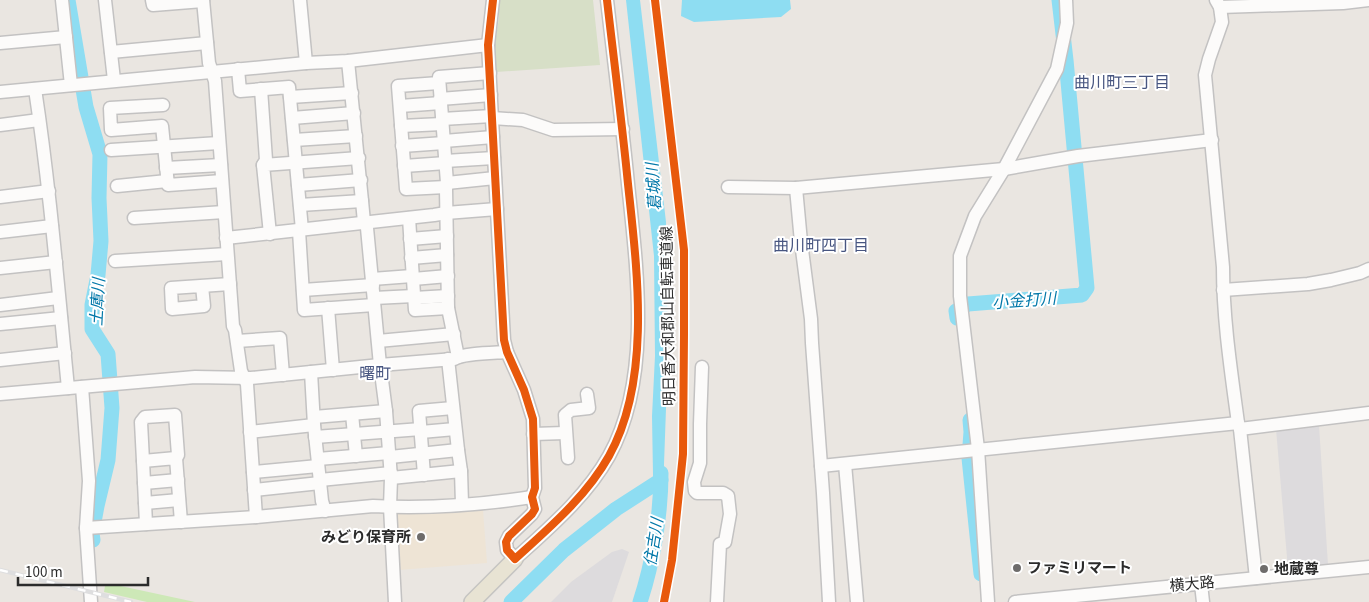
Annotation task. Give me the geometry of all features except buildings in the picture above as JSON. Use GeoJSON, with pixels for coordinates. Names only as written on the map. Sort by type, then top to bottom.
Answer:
{"type":"FeatureCollection","features":[{"type":"Feature","properties":{"kind":"main road"},"geometry":{"type":"LineString","coordinates":[[480,600],[515,559]]}},
{"type":"Feature","properties":{"kind":"street"},"geometry":{"type":"LineString","coordinates":[[62,0],[71,85]]}},
{"type":"Feature","properties":{"kind":"street"},"geometry":{"type":"LineString","coordinates":[[105,0],[113,80]]}},
{"type":"Feature","properties":{"kind":"street"},"geometry":{"type":"LineString","coordinates":[[152,0],[153,5],[203,1],[209,63],[215,81],[233,326],[241,371],[247,384],[256,517]]}},
{"type":"Feature","properties":{"kind":"street"},"geometry":{"type":"LineString","coordinates":[[300,0],[306,63]]}},
{"type":"Feature","properties":{"kind":"street"},"geometry":{"type":"LineString","coordinates":[[493,0],[488,45],[504,340],[507,352],[524,390],[533,419],[534,488],[532,497],[535,509],[509,536],[506,542],[507,550],[515,559],[570,508],[598,475],[610,456],[619,436],[634,381],[638,310],[632,219],[607,0]]}},
{"type":"Feature","properties":{"kind":"street"},"geometry":{"type":"LineString","coordinates":[[988,602],[978,449],[960,296],[960,256],[975,216],[1004,169],[1057,69],[1068,24],[1066,0]]}},
{"type":"Feature","properties":{"kind":"street"},"geometry":{"type":"LineString","coordinates":[[1256,578],[1230,362],[1205,75],[1222,22],[1218,4],[1369,0]]}},
{"type":"Feature","properties":{"kind":"street"},"geometry":{"type":"LineString","coordinates":[[0,44],[66,37]]}},
{"type":"Feature","properties":{"kind":"street"},"geometry":{"type":"LineString","coordinates":[[111,52],[207,43]]}},
{"type":"Feature","properties":{"kind":"street"},"geometry":{"type":"LineString","coordinates":[[0,92],[113,80],[348,61],[488,45]]}},
{"type":"Feature","properties":{"kind":"street"},"geometry":{"type":"LineString","coordinates":[[348,61],[388,432],[395,602]]}},
{"type":"Feature","properties":{"kind":"street"},"geometry":{"type":"LineString","coordinates":[[238,70],[240,90],[289,87],[300,204],[304,310],[414,297],[448,302]]}},
{"type":"Feature","properties":{"kind":"street"},"geometry":{"type":"LineString","coordinates":[[462,504],[462,471],[453,408],[454,334],[448,302],[447,185],[439,77],[490,74]]}},
{"type":"Feature","properties":{"kind":"street"},"geometry":{"type":"LineString","coordinates":[[439,83],[398,86],[406,189],[496,178]]}},
{"type":"Feature","properties":{"kind":"street"},"geometry":{"type":"LineString","coordinates":[[35,89],[49,191],[68,388]]}},
{"type":"Feature","properties":{"kind":"street"},"geometry":{"type":"LineString","coordinates":[[261,89],[266,160],[263,165],[270,234]]}},
{"type":"Feature","properties":{"kind":"street"},"geometry":{"type":"LineString","coordinates":[[290,97],[352,93]]}},
{"type":"Feature","properties":{"kind":"street"},"geometry":{"type":"LineString","coordinates":[[400,106],[491,95]]}},
{"type":"Feature","properties":{"kind":"street"},"geometry":{"type":"LineString","coordinates":[[163,105],[110,108],[111,130],[162,126],[168,185],[222,180]]}},
{"type":"Feature","properties":{"kind":"street"},"geometry":{"type":"LineString","coordinates":[[147,106],[149,127]]}},
{"type":"Feature","properties":{"kind":"street"},"geometry":{"type":"LineString","coordinates":[[292,118],[354,113]]}},
{"type":"Feature","properties":{"kind":"street"},"geometry":{"type":"LineString","coordinates":[[401,126],[492,117],[523,120],[553,130],[623,129]]}},
{"type":"Feature","properties":{"kind":"street"},"geometry":{"type":"LineString","coordinates":[[0,125],[39,120]]}},
{"type":"Feature","properties":{"kind":"street"},"geometry":{"type":"LineString","coordinates":[[294,140],[356,136]]}},
{"type":"Feature","properties":{"kind":"street"},"geometry":{"type":"LineString","coordinates":[[402,146],[493,137]]}},
{"type":"Feature","properties":{"kind":"street"},"geometry":{"type":"LineString","coordinates":[[728,188],[796,188],[1004,169],[1075,157],[1212,140]]}},
{"type":"Feature","properties":{"kind":"street"},"geometry":{"type":"LineString","coordinates":[[111,150],[219,144]]}},
{"type":"Feature","properties":{"kind":"street"},"geometry":{"type":"LineString","coordinates":[[263,165],[359,158]]}},
{"type":"Feature","properties":{"kind":"street"},"geometry":{"type":"LineString","coordinates":[[404,166],[494,158]]}},
{"type":"Feature","properties":{"kind":"street"},"geometry":{"type":"LineString","coordinates":[[117,186],[221,165]]}},
{"type":"Feature","properties":{"kind":"street"},"geometry":{"type":"LineString","coordinates":[[298,185],[361,180]]}},
{"type":"Feature","properties":{"kind":"street"},"geometry":{"type":"LineString","coordinates":[[796,188],[811,319],[829,602]]}},
{"type":"Feature","properties":{"kind":"street"},"geometry":{"type":"LineString","coordinates":[[0,196],[49,191]]}},
{"type":"Feature","properties":{"kind":"street"},"geometry":{"type":"LineString","coordinates":[[300,204],[362,200]]}},
{"type":"Feature","properties":{"kind":"street"},"geometry":{"type":"LineString","coordinates":[[226,238],[497,209]]}},
{"type":"Feature","properties":{"kind":"street"},"geometry":{"type":"LineString","coordinates":[[134,218],[224,212]]}},
{"type":"Feature","properties":{"kind":"street"},"geometry":{"type":"LineString","coordinates":[[409,218],[414,297]]}},
{"type":"Feature","properties":{"kind":"street"},"geometry":{"type":"LineString","coordinates":[[0,232],[52,226]]}},
{"type":"Feature","properties":{"kind":"street"},"geometry":{"type":"LineString","coordinates":[[410,240],[447,236]]}},
{"type":"Feature","properties":{"kind":"street"},"geometry":{"type":"LineString","coordinates":[[115,261],[227,254]]}},
{"type":"Feature","properties":{"kind":"street"},"geometry":{"type":"LineString","coordinates":[[411,258],[447,255]]}},
{"type":"Feature","properties":{"kind":"street"},"geometry":{"type":"LineString","coordinates":[[0,268],[56,262]]}},
{"type":"Feature","properties":{"kind":"street"},"geometry":{"type":"LineString","coordinates":[[1223,290],[1308,284],[1360,273],[1369,269]]}},
{"type":"Feature","properties":{"kind":"street"},"geometry":{"type":"LineString","coordinates":[[303,290],[413,277],[448,276]]}},
{"type":"Feature","properties":{"kind":"street"},"geometry":{"type":"LineString","coordinates":[[202,286],[230,284]]}},
{"type":"Feature","properties":{"kind":"street"},"geometry":{"type":"LineString","coordinates":[[0,305],[58,298]]}},
{"type":"Feature","properties":{"kind":"street"},"geometry":{"type":"LineString","coordinates":[[328,308],[333,370]]}},
{"type":"Feature","properties":{"kind":"street"},"geometry":{"type":"LineString","coordinates":[[0,324],[61,318]]}},
{"type":"Feature","properties":{"kind":"street"},"geometry":{"type":"LineString","coordinates":[[378,341],[454,334]]}},
{"type":"Feature","properties":{"kind":"street"},"geometry":{"type":"LineString","coordinates":[[237,341],[280,338],[283,375]]}},
{"type":"Feature","properties":{"kind":"street"},"geometry":{"type":"LineString","coordinates":[[0,394],[195,377],[251,378],[507,352]]}},
{"type":"Feature","properties":{"kind":"street"},"geometry":{"type":"LineString","coordinates":[[0,360],[65,353]]}},
{"type":"Feature","properties":{"kind":"street"},"geometry":{"type":"LineString","coordinates":[[702,367],[700,463],[694,482],[695,491],[698,494],[723,493],[728,496],[730,514],[725,542],[720,544],[717,602]]}},
{"type":"Feature","properties":{"kind":"street"},"geometry":{"type":"LineString","coordinates":[[311,372],[322,501],[326,511]]}},
{"type":"Feature","properties":{"kind":"street"},"geometry":{"type":"LineString","coordinates":[[82,387],[91,528],[91,602]]}},
{"type":"Feature","properties":{"kind":"street"},"geometry":{"type":"LineString","coordinates":[[568,458],[565,415],[571,410],[589,408],[587,394]]}},
{"type":"Feature","properties":{"kind":"street"},"geometry":{"type":"LineString","coordinates":[[424,475],[419,411],[453,408]]}},
{"type":"Feature","properties":{"kind":"street"},"geometry":{"type":"LineString","coordinates":[[250,432],[315,426],[352,414],[386,411]]}},
{"type":"Feature","properties":{"kind":"street"},"geometry":{"type":"LineString","coordinates":[[821,466],[978,449],[1369,413]]}},
{"type":"Feature","properties":{"kind":"street"},"geometry":{"type":"LineString","coordinates":[[352,414],[356,456]]}},
{"type":"Feature","properties":{"kind":"street"},"geometry":{"type":"LineString","coordinates":[[146,524],[141,422],[145,417],[175,415],[181,522]]}},
{"type":"Feature","properties":{"kind":"street"},"geometry":{"type":"LineString","coordinates":[[315,426],[354,434],[455,429]]}},
{"type":"Feature","properties":{"kind":"street"},"geometry":{"type":"LineString","coordinates":[[533,434],[565,433]]}},
{"type":"Feature","properties":{"kind":"street"},"geometry":{"type":"LineString","coordinates":[[253,472],[356,456],[423,454],[458,450]]}},
{"type":"Feature","properties":{"kind":"street"},"geometry":{"type":"LineString","coordinates":[[143,461],[176,458]]}},
{"type":"Feature","properties":{"kind":"street"},"geometry":{"type":"LineString","coordinates":[[845,464],[857,602]]}},
{"type":"Feature","properties":{"kind":"street"},"geometry":{"type":"LineString","coordinates":[[254,490],[320,481],[462,471]]}},
{"type":"Feature","properties":{"kind":"street"},"geometry":{"type":"LineString","coordinates":[[144,483],[178,480]]}},
{"type":"Feature","properties":{"kind":"street"},"geometry":{"type":"LineString","coordinates":[[91,528],[256,517],[374,506],[390,507],[499,502],[532,497]]}},
{"type":"Feature","properties":{"kind":"street"},"geometry":{"type":"LineString","coordinates":[[145,503],[179,500]]}},
{"type":"Feature","properties":{"kind":"street","name":"横大路"},"geometry":{"type":"LineString","coordinates":[[1014,602],[1122,596],[1201,584],[1369,567]]}},
{"type":"Feature","properties":{"kind":"street"},"geometry":{"type":"LineString","coordinates":[[1201,584],[1203,602]]}},
{"type":"Feature","properties":{"kind":"shaded area"},"geometry":{"type":"Polygon","coordinates":[[[1319,425],[1328,565],[1288,569],[1276,429],[1319,425]]]}},
{"type":"Feature","properties":{"kind":"shaded area"},"geometry":{"type":"Polygon","coordinates":[[[483,510],[487,563],[399,570],[394,517],[400,512],[483,510]]]}},
{"type":"Feature","properties":{"kind":"shaded area"},"geometry":{"type":"Polygon","coordinates":[[[622,549],[629,552],[612,602],[551,602],[571,582],[612,552],[622,549]]]}},
{"type":"Feature","properties":{"kind":"green space"},"geometry":{"type":"Polygon","coordinates":[[[499,0],[593,0],[600,65],[496,72],[494,49],[499,18],[499,0]]]}},
{"type":"Feature","properties":{"kind":"green space"},"geometry":{"type":"Polygon","coordinates":[[[116,585],[195,602],[147,602],[104,592],[105,586],[116,585]]]}},
{"type":"Feature","properties":{"kind":"water"},"geometry":{"type":"Polygon","coordinates":[[[626,0],[640,0],[666,222],[668,353],[663,492],[654,492],[652,416],[655,356],[654,256],[626,0]]]}},
{"type":"Feature","properties":{"kind":"water"},"geometry":{"type":"Polygon","coordinates":[[[682,0],[790,0],[791,9],[781,17],[694,22],[681,16],[682,0]]]}},
{"type":"Feature","properties":{"kind":"waterway","name":"土庫川"},"geometry":{"type":"LineString","coordinates":[[68,0],[86,107],[100,154],[99,198],[101,241],[98,275],[92,305],[92,329],[108,354],[112,408],[108,460],[97,506],[92,533],[93,540]]}},
{"type":"Feature","properties":{"kind":"waterway","name":"小金打川"},"geometry":{"type":"LineString","coordinates":[[957,318],[956,311],[968,304],[1082,295],[1087,288],[1059,0]]}},
{"type":"Feature","properties":{"kind":"waterway","name":"小金打川"},"geometry":{"type":"LineString","coordinates":[[970,420],[969,458],[981,574]]}},
{"type":"Feature","properties":{"kind":"waterway","name":"住吉川"},"geometry":{"type":"LineString","coordinates":[[640,602],[649,571],[655,538],[660,505],[661,473]]}},
{"type":"Feature","properties":{"kind":"waterway","name":"葛城川"},"geometry":{"type":"LineString","coordinates":[[511,602],[564,550],[616,509],[661,480]]}},
{"type":"Feature","properties":{"kind":"railway"},"geometry":{"type":"LineString","coordinates":[[0,570],[131,602]]}},
{"type":"Feature","properties":{"kind":"cycle path"},"geometry":{"type":"LineString","coordinates":[[493,0],[488,45],[504,340],[507,352],[524,390],[533,419],[535,488],[532,497],[535,509],[509,536],[506,542],[507,550],[515,559],[566,511],[600,471],[623,426],[631,393],[636,359],[638,323],[635,252],[607,0]]}},
{"type":"Feature","properties":{"kind":"cycle path","name":"明日香大和郡山自転車道線"},"geometry":{"type":"LineString","coordinates":[[655,0],[684,250],[683,454],[672,560],[664,602]]}},
{"type":"Feature","properties":{"kind":"place","name":"みどり保育所"},"geometry":{"type":"Point","coordinates":[421,537]}},
{"type":"Feature","properties":{"kind":"place","name":"ファミリマート"},"geometry":{"type":"Point","coordinates":[1017,568]}},
{"type":"Feature","properties":{"kind":"place","name":"地蔵尊"},"geometry":{"type":"Point","coordinates":[1264,569]}},
{"type":"Feature","properties":{"kind":"district","name":"曲川町三丁目"},"geometry":{"type":"Point","coordinates":[1122,82]}},
{"type":"Feature","properties":{"kind":"district","name":"曲川町四丁目"},"geometry":{"type":"Point","coordinates":[821,245]}},
{"type":"Feature","properties":{"kind":"district","name":"曙町"},"geometry":{"type":"Point","coordinates":[375,373]}}]}
